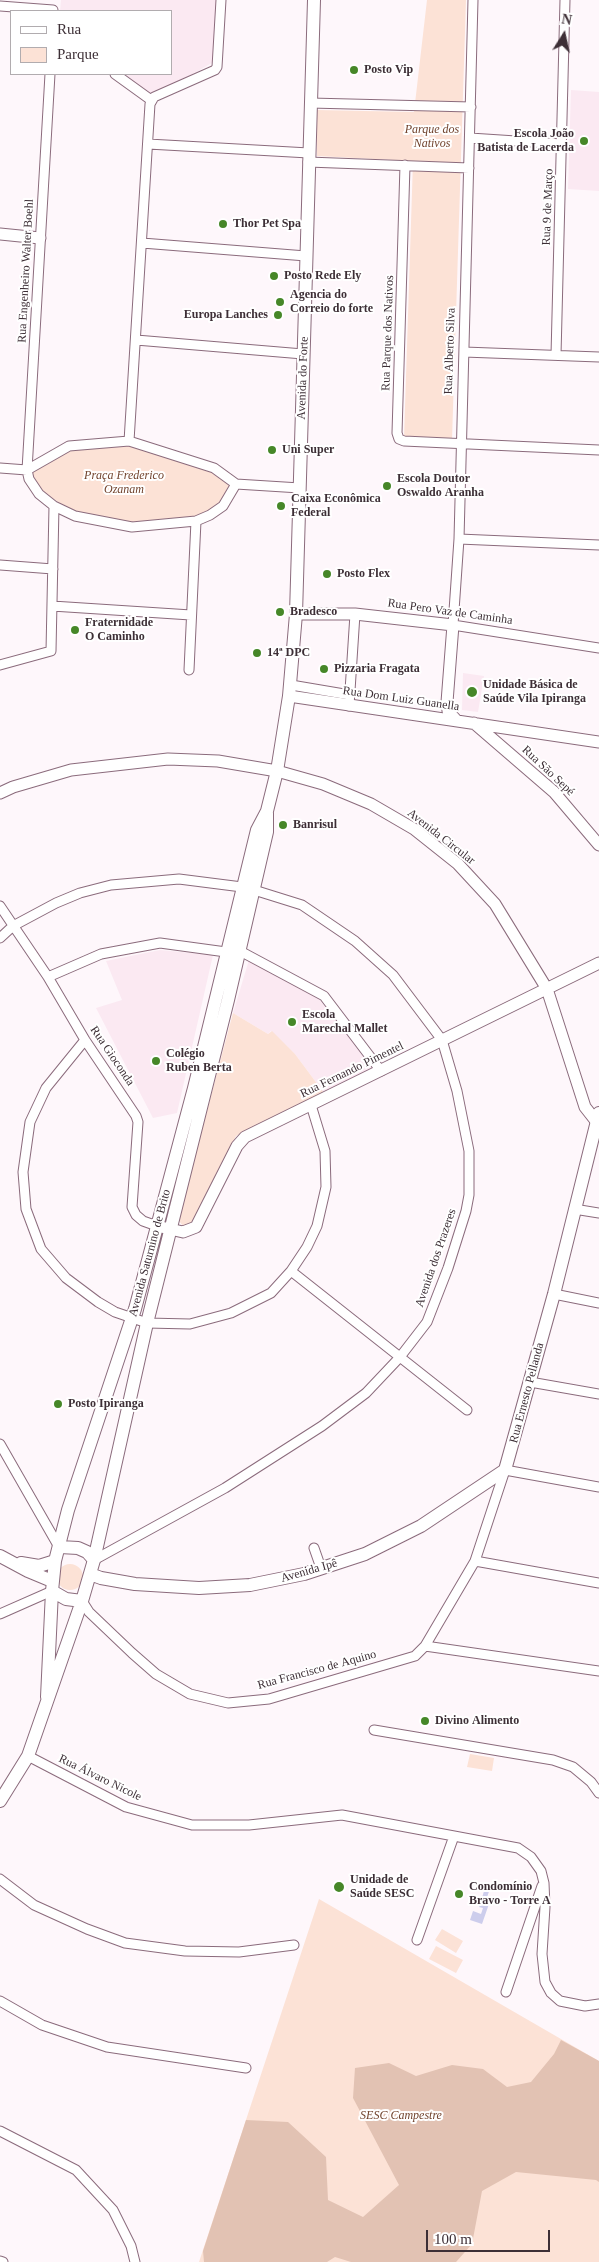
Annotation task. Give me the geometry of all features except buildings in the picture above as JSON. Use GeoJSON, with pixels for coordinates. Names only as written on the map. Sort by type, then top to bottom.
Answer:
{"type":"FeatureCollection","features":[{"type":"Feature","properties":{"kind":"main road","name":"Avenida do Forte"},"geometry":{"type":"LineString","coordinates":[[290,691],[296,614],[314,0]]}},
{"type":"Feature","properties":{"kind":"main road","name":"Avenida Saturnino de Brito"},"geometry":{"type":"LineString","coordinates":[[47,1697],[52,1586],[68,1510],[132,1319],[194,1088],[227,948],[267,832],[267,811],[290,691]]}},
{"type":"Feature","properties":{"kind":"main road","name":"Avenida Saturnino de Brito"},"geometry":{"type":"LineString","coordinates":[[0,1801],[28,1756],[47,1697],[82,1602],[94,1560],[147,1323],[240,951],[248,888]]}},
{"type":"Feature","properties":{"kind":"main road"},"geometry":{"type":"LineString","coordinates":[[227,948],[240,951]]}},
{"type":"Feature","properties":{"kind":"main road","name":"Rua Ernesto Pellanda"},"geometry":{"type":"LineString","coordinates":[[505,1470],[554,1294],[574,1208],[598,1119]]}},
{"type":"Feature","properties":{"kind":"main road","name":"Avenida Ipê"},"geometry":{"type":"LineString","coordinates":[[90,1574],[101,1578],[136,1584],[171,1587],[208,1588],[264,1583],[365,1554],[421,1526],[505,1470]]}},
{"type":"Feature","properties":{"kind":"main road"},"geometry":{"type":"LineString","coordinates":[[60,1547],[78,1548],[86,1552],[94,1560]]}},
{"type":"Feature","properties":{"kind":"main road"},"geometry":{"type":"LineString","coordinates":[[6,1559],[39,1566],[56,1561]]}},
{"type":"Feature","properties":{"kind":"main road"},"geometry":{"type":"LineString","coordinates":[[6,1559],[52,1586],[66,1599],[82,1602]]}},
{"type":"Feature","properties":{"kind":"street"},"geometry":{"type":"LineString","coordinates":[[0,6],[53,10],[54,0]]}},
{"type":"Feature","properties":{"kind":"street"},"geometry":{"type":"LineString","coordinates":[[151,100],[215,70],[217,66],[221,0]]}},
{"type":"Feature","properties":{"kind":"street","name":"Rua Alberto Silva"},"geometry":{"type":"LineString","coordinates":[[456,721],[448,710],[447,702],[459,539],[472,107],[473,0]]}},
{"type":"Feature","properties":{"kind":"street","name":"Rua 9 de Março"},"geometry":{"type":"LineString","coordinates":[[556,356],[565,0]]}},
{"type":"Feature","properties":{"kind":"street","name":"Rua Engenheiro Walter Boehl"},"geometry":{"type":"LineString","coordinates":[[27,470],[50,75]]}},
{"type":"Feature","properties":{"kind":"street"},"geometry":{"type":"LineString","coordinates":[[116,75],[151,100]]}},
{"type":"Feature","properties":{"kind":"street"},"geometry":{"type":"LineString","coordinates":[[129,442],[151,100]]}},
{"type":"Feature","properties":{"kind":"street"},"geometry":{"type":"LineString","coordinates":[[310,103],[472,107]]}},
{"type":"Feature","properties":{"kind":"street"},"geometry":{"type":"LineString","coordinates":[[470,138],[562,144]]}},
{"type":"Feature","properties":{"kind":"street"},"geometry":{"type":"LineString","coordinates":[[148,144],[405,165],[469,168]]}},
{"type":"Feature","properties":{"kind":"street","name":"Rua Parque dos Nativos"},"geometry":{"type":"LineString","coordinates":[[405,165],[397,433],[399,439],[404,441],[599,450]]}},
{"type":"Feature","properties":{"kind":"street"},"geometry":{"type":"LineString","coordinates":[[0,234],[40,238]]}},
{"type":"Feature","properties":{"kind":"street"},"geometry":{"type":"LineString","coordinates":[[142,243],[306,256]]}},
{"type":"Feature","properties":{"kind":"street"},"geometry":{"type":"LineString","coordinates":[[136,340],[303,354]]}},
{"type":"Feature","properties":{"kind":"street"},"geometry":{"type":"LineString","coordinates":[[464,352],[599,357]]}},
{"type":"Feature","properties":{"kind":"street"},"geometry":{"type":"LineString","coordinates":[[0,468],[27,470],[69,446],[129,442],[214,468],[236,484],[300,488]]}},
{"type":"Feature","properties":{"kind":"street"},"geometry":{"type":"LineString","coordinates":[[27,470],[33,486],[54,506],[75,516],[132,527],[196,521],[210,515],[223,506],[236,484]]}},
{"type":"Feature","properties":{"kind":"street"},"geometry":{"type":"LineString","coordinates":[[0,665],[51,651],[54,506]]}},
{"type":"Feature","properties":{"kind":"street"},"geometry":{"type":"LineString","coordinates":[[189,670],[196,521]]}},
{"type":"Feature","properties":{"kind":"street"},"geometry":{"type":"LineString","coordinates":[[459,539],[599,545]]}},
{"type":"Feature","properties":{"kind":"street"},"geometry":{"type":"LineString","coordinates":[[0,564],[53,569]]}},
{"type":"Feature","properties":{"kind":"street"},"geometry":{"type":"LineString","coordinates":[[52,606],[191,615]]}},
{"type":"Feature","properties":{"kind":"street","name":"Rua Pero Vaz de Caminha"},"geometry":{"type":"LineString","coordinates":[[296,614],[355,614],[453,625],[599,648]]}},
{"type":"Feature","properties":{"kind":"street"},"geometry":{"type":"LineString","coordinates":[[350,700],[355,614]]}},
{"type":"Feature","properties":{"kind":"street","name":"Rua Dom Luiz Guanella"},"geometry":{"type":"LineString","coordinates":[[290,691],[350,700],[434,718],[599,742]]}},
{"type":"Feature","properties":{"kind":"street"},"geometry":{"type":"LineString","coordinates":[[434,718],[442,711],[447,702]]}},
{"type":"Feature","properties":{"kind":"street","name":"Rua São Sepé"},"geometry":{"type":"LineString","coordinates":[[474,723],[554,792],[599,845]]}},
{"type":"Feature","properties":{"kind":"street","name":"Avenida Circular"},"geometry":{"type":"LineString","coordinates":[[0,792],[71,770],[168,759],[218,761],[276,771],[323,784],[371,804],[414,829],[458,864],[495,904],[547,989],[585,1107],[598,1119]]}},
{"type":"Feature","properties":{"kind":"street","name":"Avenida dos Prazeres"},"geometry":{"type":"LineString","coordinates":[[0,938],[13,926],[70,897],[124,883],[179,879],[248,888],[302,905],[355,941],[393,975],[442,1040],[457,1091],[469,1151],[469,1195],[448,1268],[426,1322],[400,1357],[366,1393],[322,1426],[225,1488],[94,1560]]}},
{"type":"Feature","properties":{"kind":"street","name":"Rua Gioconda"},"geometry":{"type":"LineString","coordinates":[[0,906],[48,977],[85,1040],[136,1116],[138,1122],[132,1207],[143,1221],[157,1226]]}},
{"type":"Feature","properties":{"kind":"street"},"geometry":{"type":"LineString","coordinates":[[48,977],[101,954],[160,943],[227,948]]}},
{"type":"Feature","properties":{"kind":"street"},"geometry":{"type":"LineString","coordinates":[[240,951],[324,996],[381,1071]]}},
{"type":"Feature","properties":{"kind":"street","name":"Rua Fernando Pimentel"},"geometry":{"type":"LineString","coordinates":[[157,1226],[182,1232],[196,1227],[240,1141],[599,963]]}},
{"type":"Feature","properties":{"kind":"street"},"geometry":{"type":"LineString","coordinates":[[85,1040],[46,1088],[30,1122],[22,1172],[26,1209],[41,1249],[66,1278],[98,1302],[132,1319],[147,1323],[190,1324],[231,1313],[271,1293],[291,1271],[307,1247],[317,1226],[326,1187],[324,1150],[311,1105]]}},
{"type":"Feature","properties":{"kind":"street"},"geometry":{"type":"LineString","coordinates":[[585,1107],[599,1107]]}},
{"type":"Feature","properties":{"kind":"street"},"geometry":{"type":"LineString","coordinates":[[574,1208],[599,1213]]}},
{"type":"Feature","properties":{"kind":"street"},"geometry":{"type":"LineString","coordinates":[[291,1271],[467,1410]]}},
{"type":"Feature","properties":{"kind":"street"},"geometry":{"type":"LineString","coordinates":[[554,1294],[599,1302]]}},
{"type":"Feature","properties":{"kind":"street"},"geometry":{"type":"LineString","coordinates":[[530,1382],[599,1394]]}},
{"type":"Feature","properties":{"kind":"street"},"geometry":{"type":"LineString","coordinates":[[0,1444],[60,1547]]}},
{"type":"Feature","properties":{"kind":"street"},"geometry":{"type":"LineString","coordinates":[[505,1470],[599,1487]]}},
{"type":"Feature","properties":{"kind":"street","name":"Rua Ernesto Pellanda"},"geometry":{"type":"LineString","coordinates":[[415,1656],[425,1646],[475,1561],[505,1470]]}},
{"type":"Feature","properties":{"kind":"street"},"geometry":{"type":"LineString","coordinates":[[314,1548],[321,1568]]}},
{"type":"Feature","properties":{"kind":"street"},"geometry":{"type":"LineString","coordinates":[[475,1561],[599,1583]]}},
{"type":"Feature","properties":{"kind":"street"},"geometry":{"type":"LineString","coordinates":[[0,1614],[52,1586]]}},
{"type":"Feature","properties":{"kind":"street","name":"Rua Francisco de Aquino"},"geometry":{"type":"LineString","coordinates":[[82,1602],[89,1612],[156,1674],[190,1694],[228,1703],[269,1699],[415,1656]]}},
{"type":"Feature","properties":{"kind":"street"},"geometry":{"type":"LineString","coordinates":[[425,1646],[599,1671]]}},
{"type":"Feature","properties":{"kind":"street"},"geometry":{"type":"LineString","coordinates":[[374,1730],[553,1760],[573,1767],[591,1782],[599,1793]]}},
{"type":"Feature","properties":{"kind":"street","name":"Rua Álvaro Nicole"},"geometry":{"type":"LineString","coordinates":[[28,1756],[126,1807],[192,1824],[249,1825],[342,1815],[518,1848],[531,1858],[541,1870],[544,1883]]}},
{"type":"Feature","properties":{"kind":"street"},"geometry":{"type":"LineString","coordinates":[[417,1940],[454,1836]]}},
{"type":"Feature","properties":{"kind":"street"},"geometry":{"type":"LineString","coordinates":[[0,1879],[34,1905],[87,1929],[125,1943],[184,1951],[239,1952],[294,1945]]}},
{"type":"Feature","properties":{"kind":"street"},"geometry":{"type":"LineString","coordinates":[[506,1992],[544,1883]]}},
{"type":"Feature","properties":{"kind":"street"},"geometry":{"type":"LineString","coordinates":[[544,1883],[545,1907],[542,1954],[545,1982],[551,1993],[560,2001],[573,2005],[598,2002]]}},
{"type":"Feature","properties":{"kind":"street"},"geometry":{"type":"LineString","coordinates":[[0,2001],[42,2026],[108,2047],[246,2068]]}},
{"type":"Feature","properties":{"kind":"street"},"geometry":{"type":"LineString","coordinates":[[0,2131],[76,2170],[114,2210],[131,2246],[135,2262]]}},
{"type":"Feature","properties":{"kind":"shaded area"},"geometry":{"type":"Polygon","coordinates":[[[61,0],[218,0],[217,60],[151,98],[122,75],[172,75],[172,10],[60,10],[61,0]]]}},
{"type":"Feature","properties":{"kind":"shaded area","name":"Escola João Batista de Lacerda"},"geometry":{"type":"Polygon","coordinates":[[[571,90],[599,92],[599,191],[568,189],[571,90]]]}},
{"type":"Feature","properties":{"kind":"shaded area","name":"Unidade Básica de Saúde Vila Ipiranga"},"geometry":{"type":"Polygon","coordinates":[[[463,673],[484,676],[478,712],[462,710],[463,673]]]}},
{"type":"Feature","properties":{"kind":"shaded area","name":"Colégio Ruben Berta"},"geometry":{"type":"Polygon","coordinates":[[[160,950],[213,955],[177,1113],[153,1118],[96,1008],[122,1000],[106,961],[160,950]]]}},
{"type":"Feature","properties":{"kind":"shaded area","name":"Escola Marechal Mallet"},"geometry":{"type":"Polygon","coordinates":[[[249,960],[316,995],[373,1069],[324,1093],[295,1054],[271,1031],[268,1034],[233,1013],[249,960]]]}},
{"type":"Feature","properties":{"kind":"green space","name":"Parque dos Nativos"},"geometry":{"type":"Polygon","coordinates":[[[427,0],[466,0],[452,440],[404,438],[413,161],[317,156],[317,110],[414,112],[427,0]]]}},
{"type":"Feature","properties":{"kind":"green space","name":"Praça Frederico Ozanam"},"geometry":{"type":"Polygon","coordinates":[[[128,444],[212,470],[232,485],[221,504],[196,517],[131,524],[75,513],[40,490],[30,470],[69,445],[128,444]]]}},
{"type":"Feature","properties":{"kind":"green space"},"geometry":{"type":"Polygon","coordinates":[[[233,1013],[268,1034],[272,1031],[295,1054],[324,1093],[236,1136],[193,1223],[184,1227],[178,1220],[233,1013]]]}},
{"type":"Feature","properties":{"kind":"green space"},"geometry":{"type":"Polygon","coordinates":[[[70,1564],[79,1568],[83,1577],[79,1586],[70,1590],[61,1586],[57,1577],[61,1568],[70,1564]]]}},
{"type":"Feature","properties":{"kind":"green space"},"geometry":{"type":"Polygon","coordinates":[[[470,1754],[494,1758],[492,1771],[467,1767],[470,1754]]]}},
{"type":"Feature","properties":{"kind":"green space","name":"SESC Campestre"},"geometry":{"type":"Polygon","coordinates":[[[319,1899],[599,2061],[599,2262],[199,2262],[319,1899]]]}},
{"type":"Feature","properties":{"kind":"green space"},"geometry":{"type":"Polygon","coordinates":[[[442,1929],[463,1941],[456,1953],[435,1940],[442,1929]]]}},
{"type":"Feature","properties":{"kind":"green space"},"geometry":{"type":"Polygon","coordinates":[[[436,1946],[463,1960],[456,1973],[429,1959],[436,1946]]]}},
{"type":"Feature","properties":{"kind":"green space"},"geometry":{"type":"Polygon","coordinates":[[[561,2040],[599,2061],[599,2182],[596,2180],[516,2172],[482,2191],[472,2244],[456,2262],[351,2262],[335,2257],[327,2262],[204,2262],[203,2251],[246,2120],[288,2122],[326,2157],[328,2200],[363,2217],[399,2185],[353,2098],[355,2068],[389,2063],[416,2076],[452,2065],[483,2069],[507,2087],[531,2082],[554,2054],[561,2040]]]}},
{"type":"Feature","properties":{"kind":"water"},"geometry":{"type":"Polygon","coordinates":[[[486,1884],[491,1886],[486,1900],[490,1901],[482,1924],[470,1920],[473,1911],[481,1914],[483,1908],[479,1907],[481,1903],[477,1901],[479,1897],[482,1898],[486,1884]]]}},
{"type":"Feature","properties":{"kind":"place","name":"Posto Vip"},"geometry":{"type":"Point","coordinates":[354,70]}},
{"type":"Feature","properties":{"kind":"place","name":"Escola João Batista de Lacerda"},"geometry":{"type":"Point","coordinates":[584,141]}},
{"type":"Feature","properties":{"kind":"place","name":"Thor Pet Spa"},"geometry":{"type":"Point","coordinates":[223,224]}},
{"type":"Feature","properties":{"kind":"place","name":"Posto Rede Ely"},"geometry":{"type":"Point","coordinates":[274,276]}},
{"type":"Feature","properties":{"kind":"place","name":"Agencia do Correio do forte"},"geometry":{"type":"Point","coordinates":[280,302]}},
{"type":"Feature","properties":{"kind":"place","name":"Europa Lanches"},"geometry":{"type":"Point","coordinates":[278,315]}},
{"type":"Feature","properties":{"kind":"place","name":"Uni Super"},"geometry":{"type":"Point","coordinates":[272,450]}},
{"type":"Feature","properties":{"kind":"place","name":"Escola Doutor Oswaldo Aranha"},"geometry":{"type":"Point","coordinates":[387,486]}},
{"type":"Feature","properties":{"kind":"place","name":"Caixa Econômica Federal"},"geometry":{"type":"Point","coordinates":[281,506]}},
{"type":"Feature","properties":{"kind":"place","name":"Posto Flex"},"geometry":{"type":"Point","coordinates":[327,574]}},
{"type":"Feature","properties":{"kind":"place","name":"Bradesco"},"geometry":{"type":"Point","coordinates":[280,612]}},
{"type":"Feature","properties":{"kind":"place","name":"Fraternidade O Caminho"},"geometry":{"type":"Point","coordinates":[75,630]}},
{"type":"Feature","properties":{"kind":"place","name":"14ª DPC"},"geometry":{"type":"Point","coordinates":[257,653]}},
{"type":"Feature","properties":{"kind":"place","name":"Pizzaria Fragata"},"geometry":{"type":"Point","coordinates":[324,669]}},
{"type":"Feature","properties":{"kind":"place","name":"Unidade Básica de Saúde Vila Ipiranga"},"geometry":{"type":"Point","coordinates":[472,692]}},
{"type":"Feature","properties":{"kind":"place","name":"Banrisul"},"geometry":{"type":"Point","coordinates":[283,825]}},
{"type":"Feature","properties":{"kind":"place","name":"Escola Marechal Mallet"},"geometry":{"type":"Point","coordinates":[292,1022]}},
{"type":"Feature","properties":{"kind":"place","name":"Colégio Ruben Berta"},"geometry":{"type":"Point","coordinates":[156,1061]}},
{"type":"Feature","properties":{"kind":"place","name":"Posto Ipiranga"},"geometry":{"type":"Point","coordinates":[58,1404]}},
{"type":"Feature","properties":{"kind":"place","name":"Divino Alimento"},"geometry":{"type":"Point","coordinates":[425,1721]}},
{"type":"Feature","properties":{"kind":"place","name":"Unidade de Saúde SESC"},"geometry":{"type":"Point","coordinates":[339,1887]}},
{"type":"Feature","properties":{"kind":"place","name":"Condomínio Bravo - Torre A"},"geometry":{"type":"Point","coordinates":[459,1894]}}]}
